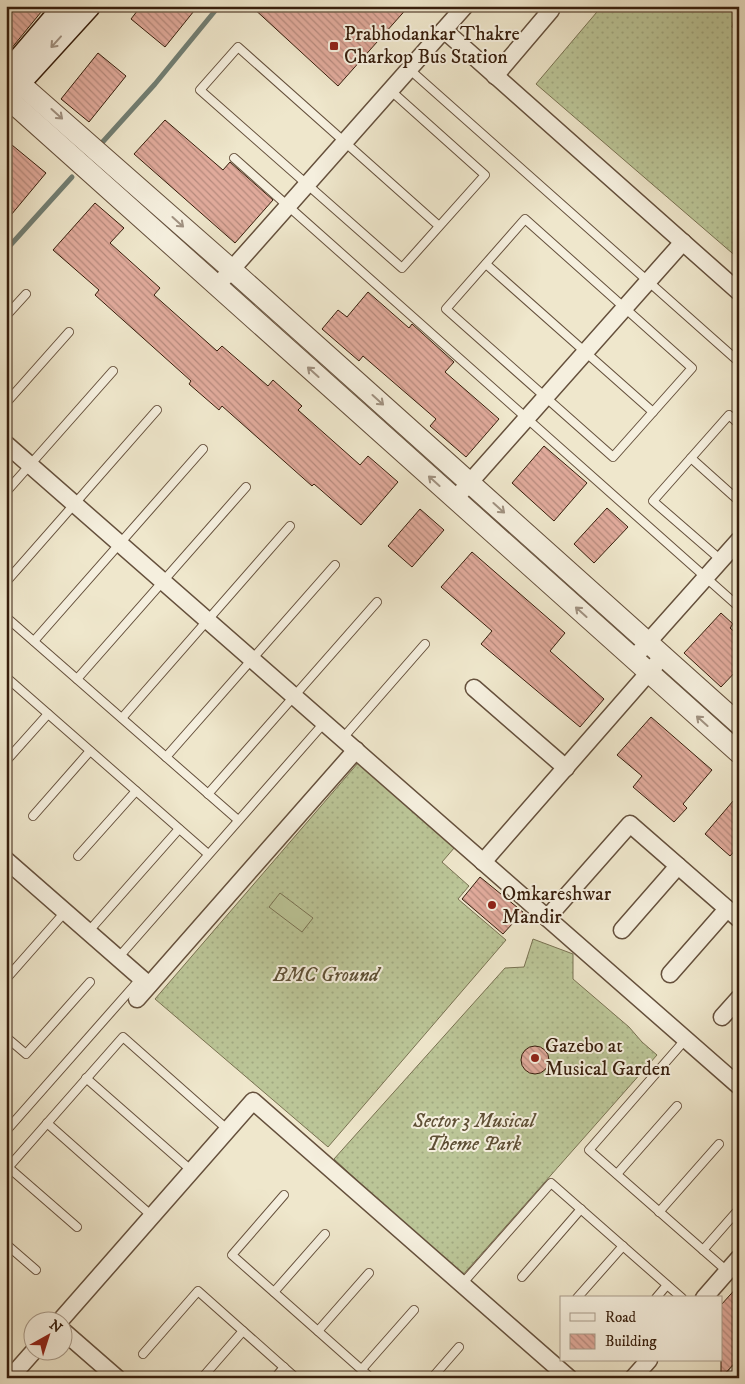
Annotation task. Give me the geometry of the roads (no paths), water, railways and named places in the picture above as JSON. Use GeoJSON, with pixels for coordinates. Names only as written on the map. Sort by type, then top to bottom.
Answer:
{"type":"FeatureCollection","features":[{"type":"Feature","properties":{"kind":"main road"},"geometry":{"type":"LineString","coordinates":[[9,85],[65,6]]}},
{"type":"Feature","properties":{"kind":"main road"},"geometry":{"type":"LineString","coordinates":[[9,85],[89,6]]}},
{"type":"Feature","properties":{"kind":"street"},"geometry":{"type":"LineString","coordinates":[[217,286],[464,6]]}},
{"type":"Feature","properties":{"kind":"street"},"geometry":{"type":"LineString","coordinates":[[495,76],[551,10]]}},
{"type":"Feature","properties":{"kind":"street"},"geometry":{"type":"LineString","coordinates":[[444,30],[739,292]]}},
{"type":"Feature","properties":{"kind":"street"},"geometry":{"type":"LineString","coordinates":[[9,85],[231,269],[649,641],[739,724]]}},
{"type":"Feature","properties":{"kind":"street"},"geometry":{"type":"LineString","coordinates":[[9,85],[217,286],[739,753]]}},
{"type":"Feature","properties":{"kind":"street"},"geometry":{"type":"LineString","coordinates":[[455,499],[683,242]]}},
{"type":"Feature","properties":{"kind":"street"},"geometry":{"type":"LineString","coordinates":[[6,444],[739,1086]]}},
{"type":"Feature","properties":{"kind":"street"},"geometry":{"type":"LineString","coordinates":[[633,659],[739,540]]}},
{"type":"Feature","properties":{"kind":"street"},"geometry":{"type":"LineString","coordinates":[[483,862],[664,655]]}},
{"type":"Feature","properties":{"kind":"street"},"geometry":{"type":"LineString","coordinates":[[474,688],[566,768]]}},
{"type":"Feature","properties":{"kind":"street"},"geometry":{"type":"LineString","coordinates":[[137,999],[145,982],[356,750]]}},
{"type":"Feature","properties":{"kind":"street"},"geometry":{"type":"LineString","coordinates":[[547,918],[630,824],[733,914],[670,974]]}},
{"type":"Feature","properties":{"kind":"street"},"geometry":{"type":"LineString","coordinates":[[6,860],[145,982]]}},
{"type":"Feature","properties":{"kind":"street"},"geometry":{"type":"LineString","coordinates":[[622,930],[678,866]]}},
{"type":"Feature","properties":{"kind":"street"},"geometry":{"type":"LineString","coordinates":[[722,1017],[739,998]]}},
{"type":"Feature","properties":{"kind":"street"},"geometry":{"type":"LineString","coordinates":[[68,1312],[253,1101],[569,1378]]}},
{"type":"Feature","properties":{"kind":"street"},"geometry":{"type":"LineString","coordinates":[[706,1296],[739,1258]]}},
{"type":"Feature","properties":{"kind":"street"},"geometry":{"type":"LineString","coordinates":[[72,1339],[113,1377]]}},
{"type":"Feature","properties":{"kind":"street"},"geometry":{"type":"LineString","coordinates":[[10,1378],[24,1362]]}},
{"type":"Feature","properties":{"kind":"street"},"geometry":{"type":"LineString","coordinates":[[633,1378],[647,1362]]}},
{"type":"Feature","properties":{"kind":"street"},"geometry":{"type":"LineString","coordinates":[[736,1378],[739,1374]]}},
{"type":"Feature","properties":{"kind":"lane"},"geometry":{"type":"LineString","coordinates":[[390,90],[485,174],[402,268],[200,90],[238,47],[439,226]]}},
{"type":"Feature","properties":{"kind":"lane"},"geometry":{"type":"LineString","coordinates":[[408,69],[739,362]]}},
{"type":"Feature","properties":{"kind":"lane"},"geometry":{"type":"LineString","coordinates":[[234,158],[739,608]]}},
{"type":"Feature","properties":{"kind":"lane"},"geometry":{"type":"LineString","coordinates":[[525,219],[692,368],[613,458],[446,309],[486,264],[525,219]]}},
{"type":"Feature","properties":{"kind":"lane"},"geometry":{"type":"LineString","coordinates":[[486,264],[653,412]]}},
{"type":"Feature","properties":{"kind":"lane"},"geometry":{"type":"LineString","coordinates":[[6,316],[26,294]]}},
{"type":"Feature","properties":{"kind":"lane"},"geometry":{"type":"LineString","coordinates":[[6,403],[69,332]]}},
{"type":"Feature","properties":{"kind":"lane"},"geometry":{"type":"LineString","coordinates":[[6,492],[113,371]]}},
{"type":"Feature","properties":{"kind":"lane"},"geometry":{"type":"LineString","coordinates":[[6,582],[157,410]]}},
{"type":"Feature","properties":{"kind":"lane"},"geometry":{"type":"LineString","coordinates":[[720,560],[653,501],[729,415],[739,424]]}},
{"type":"Feature","properties":{"kind":"lane"},"geometry":{"type":"LineString","coordinates":[[34,641],[202,449]]}},
{"type":"Feature","properties":{"kind":"lane"},"geometry":{"type":"LineString","coordinates":[[691,458],[739,501]]}},
{"type":"Feature","properties":{"kind":"lane"},"geometry":{"type":"LineString","coordinates":[[77,679],[246,487]]}},
{"type":"Feature","properties":{"kind":"lane"},"geometry":{"type":"LineString","coordinates":[[122,718],[290,526]]}},
{"type":"Feature","properties":{"kind":"lane"},"geometry":{"type":"LineString","coordinates":[[166,757],[334,565]]}},
{"type":"Feature","properties":{"kind":"lane"},"geometry":{"type":"LineString","coordinates":[[208,794],[377,602]]}},
{"type":"Feature","properties":{"kind":"lane"},"geometry":{"type":"LineString","coordinates":[[6,617],[238,820]]}},
{"type":"Feature","properties":{"kind":"lane"},"geometry":{"type":"LineString","coordinates":[[342,739],[425,644]]}},
{"type":"Feature","properties":{"kind":"lane"},"geometry":{"type":"LineString","coordinates":[[6,677],[208,854]]}},
{"type":"Feature","properties":{"kind":"lane"},"geometry":{"type":"LineString","coordinates":[[6,761],[48,714]]}},
{"type":"Feature","properties":{"kind":"lane"},"geometry":{"type":"LineString","coordinates":[[118,958],[324,723]]}},
{"type":"Feature","properties":{"kind":"lane"},"geometry":{"type":"LineString","coordinates":[[33,816],[90,751]]}},
{"type":"Feature","properties":{"kind":"lane"},"geometry":{"type":"LineString","coordinates":[[78,856],[136,791]]}},
{"type":"Feature","properties":{"kind":"lane"},"geometry":{"type":"LineString","coordinates":[[88,932],[179,829]]}},
{"type":"Feature","properties":{"kind":"lane"},"geometry":{"type":"LineString","coordinates":[[6,979],[65,912]]}},
{"type":"Feature","properties":{"kind":"lane"},"geometry":{"type":"LineString","coordinates":[[6,1037],[26,1054],[90,982]]}},
{"type":"Feature","properties":{"kind":"lane"},"geometry":{"type":"LineString","coordinates":[[6,1131],[145,982]]}},
{"type":"Feature","properties":{"kind":"lane"},"geometry":{"type":"LineString","coordinates":[[77,1228],[7,1168],[122,1037],[228,1130]]}},
{"type":"Feature","properties":{"kind":"lane"},"geometry":{"type":"LineString","coordinates":[[685,1040],[589,1150],[727,1271]]}},
{"type":"Feature","properties":{"kind":"lane"},"geometry":{"type":"LineString","coordinates":[[86,1078],[192,1171]]}},
{"type":"Feature","properties":{"kind":"lane"},"geometry":{"type":"LineString","coordinates":[[617,1174],[677,1106]]}},
{"type":"Feature","properties":{"kind":"lane"},"geometry":{"type":"LineString","coordinates":[[47,1123],[152,1216]]}},
{"type":"Feature","properties":{"kind":"lane"},"geometry":{"type":"LineString","coordinates":[[659,1212],[719,1144]]}},
{"type":"Feature","properties":{"kind":"lane"},"geometry":{"type":"LineString","coordinates":[[462,1284],[551,1183],[680,1296]]}},
{"type":"Feature","properties":{"kind":"lane"},"geometry":{"type":"LineString","coordinates":[[284,1195],[232,1254],[371,1378]]}},
{"type":"Feature","properties":{"kind":"lane"},"geometry":{"type":"LineString","coordinates":[[522,1277],[581,1209]]}},
{"type":"Feature","properties":{"kind":"lane"},"geometry":{"type":"LineString","coordinates":[[703,1250],[739,1209]]}},
{"type":"Feature","properties":{"kind":"lane"},"geometry":{"type":"LineString","coordinates":[[274,1292],[325,1234]]}},
{"type":"Feature","properties":{"kind":"lane"},"geometry":{"type":"LineString","coordinates":[[6,1244],[36,1270]]}},
{"type":"Feature","properties":{"kind":"lane"},"geometry":{"type":"LineString","coordinates":[[579,1296],[623,1246]]}},
{"type":"Feature","properties":{"kind":"lane"},"geometry":{"type":"LineString","coordinates":[[318,1331],[369,1273]]}},
{"type":"Feature","properties":{"kind":"lane"},"geometry":{"type":"LineString","coordinates":[[658,1296],[667,1285]]}},
{"type":"Feature","properties":{"kind":"lane"},"geometry":{"type":"LineString","coordinates":[[143,1354],[198,1291],[296,1378]]}},
{"type":"Feature","properties":{"kind":"lane"},"geometry":{"type":"LineString","coordinates":[[362,1370],[414,1310]]}},
{"type":"Feature","properties":{"kind":"lane"},"geometry":{"type":"LineString","coordinates":[[202,1378],[243,1331]]}},
{"type":"Feature","properties":{"kind":"lane"},"geometry":{"type":"LineString","coordinates":[[432,1378],[459,1347]]}},
{"type":"Feature","properties":{"kind":"lane"},"geometry":{"type":"LineString","coordinates":[[274,1378],[284,1367]]}},
{"type":"Feature","properties":{"kind":"waterway"},"geometry":{"type":"LineString","coordinates":[[99,146],[155,84],[219,6]]}},
{"type":"Feature","properties":{"kind":"waterway"},"geometry":{"type":"LineString","coordinates":[[6,250],[72,177]]}},
{"type":"Feature","properties":{"kind":"place","name":"Prabhodankar Thakre Charkop Bus Station"},"geometry":{"type":"Point","coordinates":[334,46]}},
{"type":"Feature","properties":{"kind":"place","name":"Omkareshwar Mandir"},"geometry":{"type":"Point","coordinates":[492,905]}},
{"type":"Feature","properties":{"kind":"place","name":"Gazebo at Musical Garden"},"geometry":{"type":"Point","coordinates":[535,1058]}},
{"type":"Feature","properties":{"kind":"park label","name":"BMC Ground"},"geometry":{"type":"Point","coordinates":[326,975]}},
{"type":"Feature","properties":{"kind":"park label","name":"Sector 3 Musical Theme Park"},"geometry":{"type":"Point","coordinates":[474,1132]}}]}
